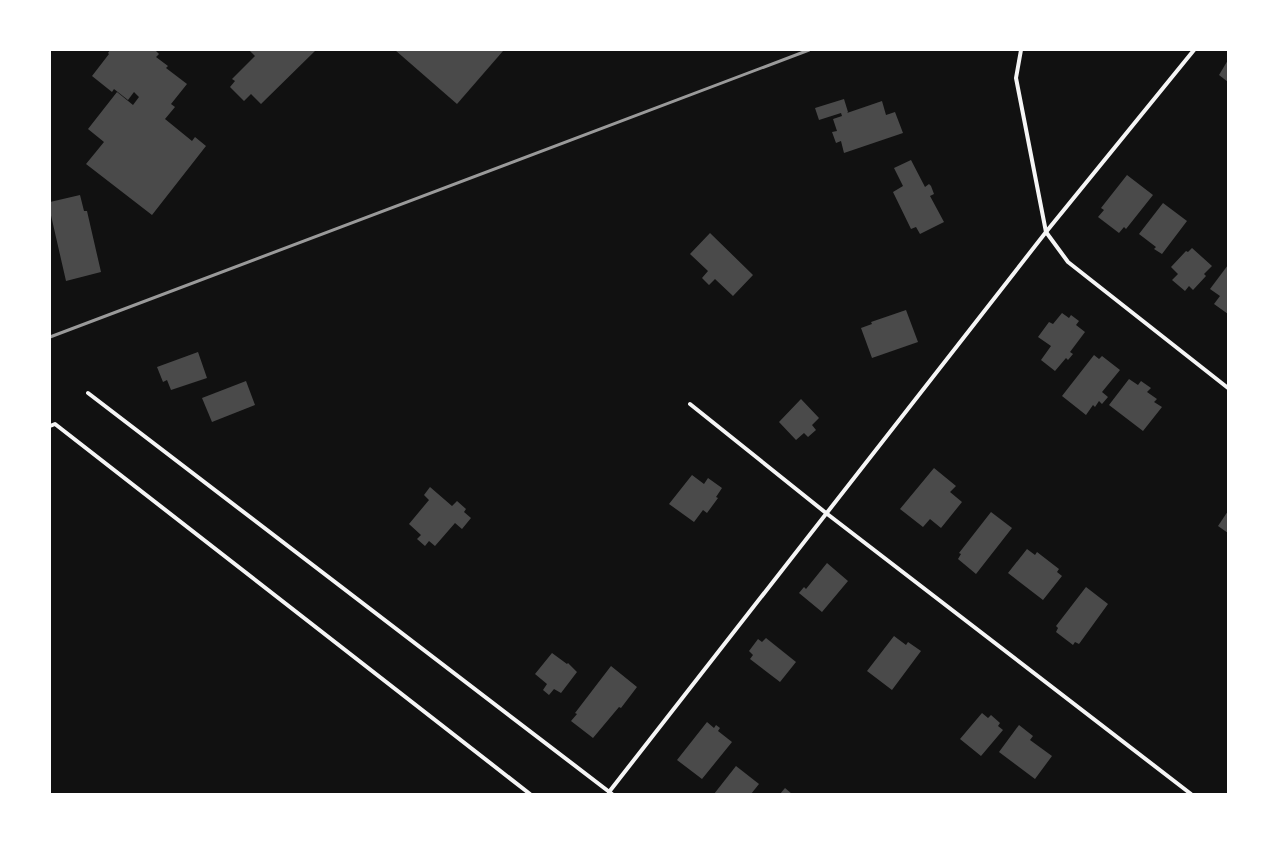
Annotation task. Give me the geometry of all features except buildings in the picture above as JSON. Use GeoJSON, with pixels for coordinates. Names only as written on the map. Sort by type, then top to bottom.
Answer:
{"type":"FeatureCollection","features":[{"type":"Feature","properties":{"kind":"street"},"geometry":{"type":"LineString","coordinates":[[1021,50],[1016,78],[1046,232],[1068,262],[1228,388]]}},
{"type":"Feature","properties":{"kind":"street"},"geometry":{"type":"LineString","coordinates":[[88,393],[611,793],[826,513],[1046,232],[1194,50]]}},
{"type":"Feature","properties":{"kind":"street"},"geometry":{"type":"LineString","coordinates":[[690,404],[826,513],[1191,794]]}},
{"type":"Feature","properties":{"kind":"street"},"geometry":{"type":"LineString","coordinates":[[50,426],[55,424],[62,429],[530,794]]}},
{"type":"Feature","properties":{"kind":"railway"},"geometry":{"type":"LineString","coordinates":[[50,337],[809,50]]}}]}
